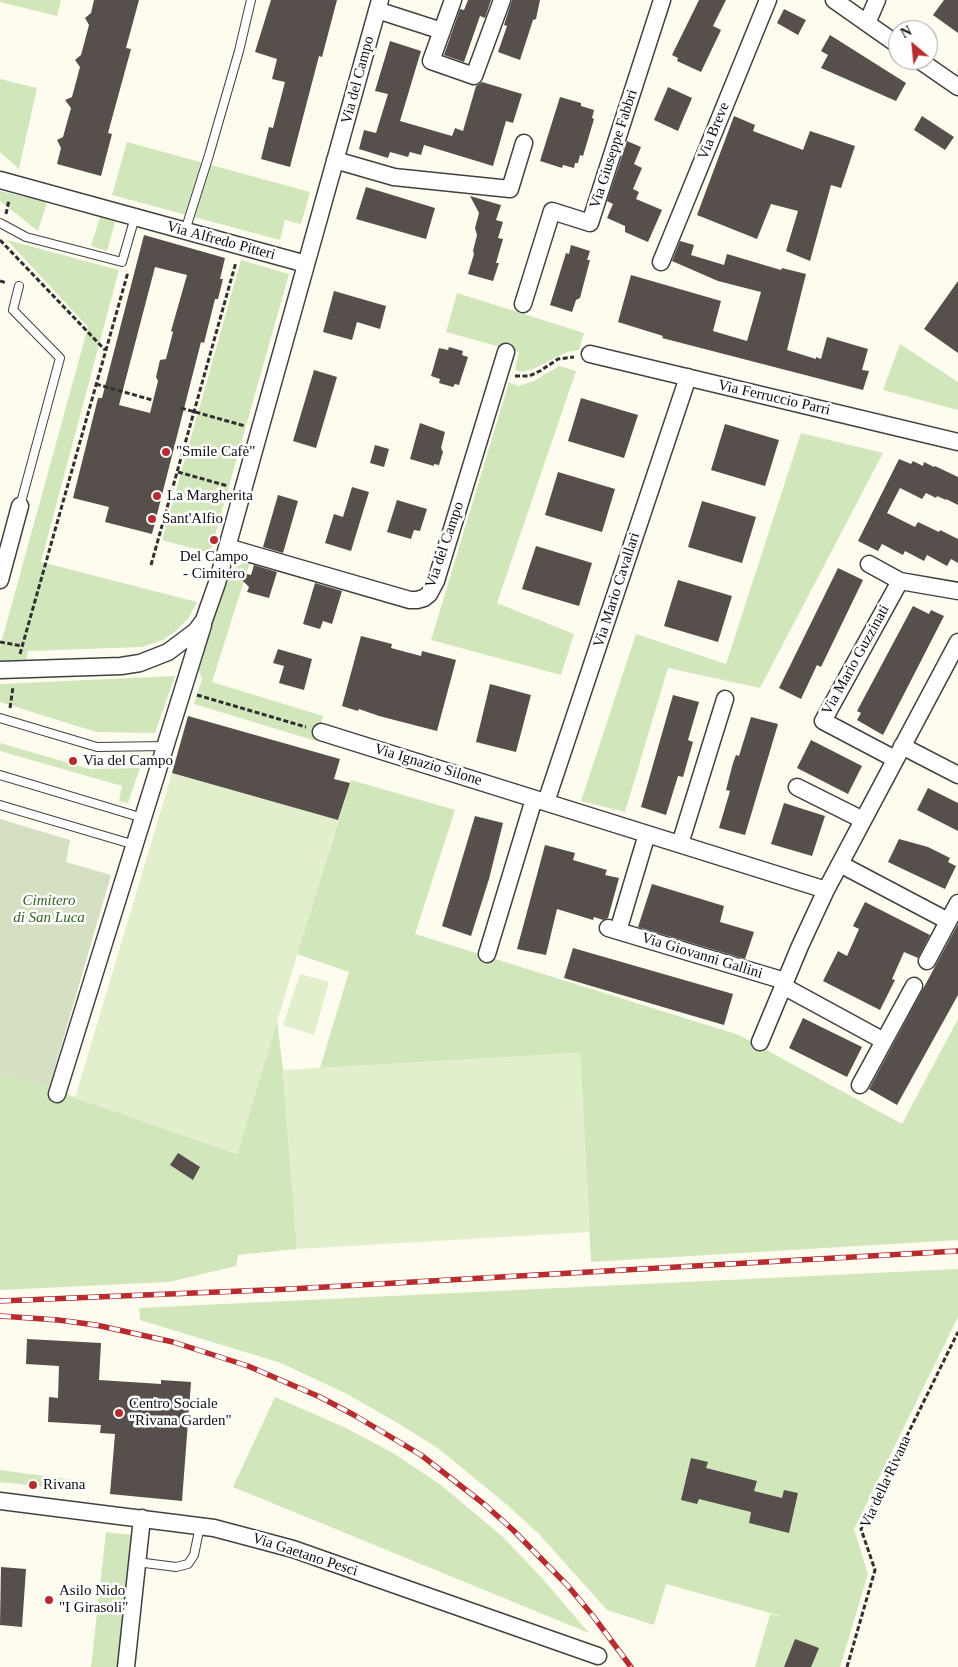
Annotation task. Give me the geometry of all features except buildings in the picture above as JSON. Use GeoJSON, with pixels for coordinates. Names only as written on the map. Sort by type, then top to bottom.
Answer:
{"type":"FeatureCollection","features":[{"type":"Feature","properties":{"kind":"street"},"geometry":{"type":"LineString","coordinates":[[453,0],[431,61],[474,76],[502,0]]}},
{"type":"Feature","properties":{"kind":"street","name":"Via Giuseppe Fabbri"},"geometry":{"type":"LineString","coordinates":[[523,304],[552,211],[590,223],[662,0]]}},
{"type":"Feature","properties":{"kind":"street","name":"Via Breve"},"geometry":{"type":"LineString","coordinates":[[661,262],[768,0]]}},
{"type":"Feature","properties":{"kind":"street"},"geometry":{"type":"LineString","coordinates":[[834,0],[888,38]]}},
{"type":"Feature","properties":{"kind":"street"},"geometry":{"type":"LineString","coordinates":[[868,23],[877,0]]}},
{"type":"Feature","properties":{"kind":"street"},"geometry":{"type":"LineString","coordinates":[[378,5],[442,32]]}},
{"type":"Feature","properties":{"kind":"street","name":"Via del Campo"},"geometry":{"type":"LineString","coordinates":[[57,1094],[204,620],[211,605],[378,5]]}},
{"type":"Feature","properties":{"kind":"street"},"geometry":{"type":"LineString","coordinates":[[933,70],[958,87]]}},
{"type":"Feature","properties":{"kind":"street"},"geometry":{"type":"LineString","coordinates":[[335,160],[394,177],[510,189],[524,143]]}},
{"type":"Feature","properties":{"kind":"street","name":"Via Alfredo Pitteri"},"geometry":{"type":"LineString","coordinates":[[4,180],[306,264]]}},
{"type":"Feature","properties":{"kind":"street","name":"Via del Campo"},"geometry":{"type":"LineString","coordinates":[[227,547],[410,600],[424,598],[429,594],[436,581],[506,352]]}},
{"type":"Feature","properties":{"kind":"street","name":"Via Ferruccio Parri"},"geometry":{"type":"LineString","coordinates":[[590,354],[958,442]]}},
{"type":"Feature","properties":{"kind":"street","name":"Via Mario Cavallari"},"geometry":{"type":"LineString","coordinates":[[540,800],[688,377]]}},
{"type":"Feature","properties":{"kind":"street"},"geometry":{"type":"LineString","coordinates":[[0,580],[20,506]]}},
{"type":"Feature","properties":{"kind":"street"},"geometry":{"type":"LineString","coordinates":[[869,564],[900,581],[958,591]]}},
{"type":"Feature","properties":{"kind":"street","name":"Via Mario Guzzinati"},"geometry":{"type":"LineString","coordinates":[[899,753],[823,721],[900,581]]}},
{"type":"Feature","properties":{"kind":"street","name":"Via del Campo"},"geometry":{"type":"LineString","coordinates":[[8,670],[121,666],[140,663],[168,652],[196,631],[204,620]]}},
{"type":"Feature","properties":{"kind":"street"},"geometry":{"type":"LineString","coordinates":[[760,1042],[826,890],[958,642]]}},
{"type":"Feature","properties":{"kind":"street"},"geometry":{"type":"LineString","coordinates":[[680,844],[725,699]]}},
{"type":"Feature","properties":{"kind":"street","name":"Via Ignazio Silone"},"geometry":{"type":"LineString","coordinates":[[321,732],[826,890]]}},
{"type":"Feature","properties":{"kind":"street"},"geometry":{"type":"LineString","coordinates":[[899,753],[958,775]]}},
{"type":"Feature","properties":{"kind":"street"},"geometry":{"type":"LineString","coordinates":[[797,787],[863,820]]}},
{"type":"Feature","properties":{"kind":"street"},"geometry":{"type":"LineString","coordinates":[[487,954],[540,800]]}},
{"type":"Feature","properties":{"kind":"street","name":"Via Giovanni Gallini"},"geometry":{"type":"LineString","coordinates":[[647,834],[613,929],[784,984],[884,1041]]}},
{"type":"Feature","properties":{"kind":"street"},"geometry":{"type":"LineString","coordinates":[[840,864],[948,921]]}},
{"type":"Feature","properties":{"kind":"street"},"geometry":{"type":"LineString","coordinates":[[927,961],[958,903]]}},
{"type":"Feature","properties":{"kind":"street"},"geometry":{"type":"LineString","coordinates":[[860,1085],[914,986]]}},
{"type":"Feature","properties":{"kind":"street","name":"Via Gaetano Pesci"},"geometry":{"type":"LineString","coordinates":[[0,1501],[214,1528],[293,1548],[598,1656]]}},
{"type":"Feature","properties":{"kind":"street"},"geometry":{"type":"LineString","coordinates":[[126,1667],[142,1518]]}},
{"type":"Feature","properties":{"kind":"lane"},"geometry":{"type":"LineString","coordinates":[[185,231],[234,70],[251,0]]}},
{"type":"Feature","properties":{"kind":"lane"},"geometry":{"type":"LineString","coordinates":[[2,224],[26,237],[122,262],[135,217]]}},
{"type":"Feature","properties":{"kind":"lane"},"geometry":{"type":"LineString","coordinates":[[19,286],[13,310],[60,358],[20,506]]}},
{"type":"Feature","properties":{"kind":"lane"},"geometry":{"type":"LineString","coordinates":[[0,718],[97,747],[165,746]]}},
{"type":"Feature","properties":{"kind":"lane"},"geometry":{"type":"LineString","coordinates":[[0,775],[143,818]]}},
{"type":"Feature","properties":{"kind":"lane"},"geometry":{"type":"LineString","coordinates":[[0,805],[135,845]]}},
{"type":"Feature","properties":{"kind":"lane"},"geometry":{"type":"LineString","coordinates":[[137,1562],[176,1567],[188,1564],[194,1555],[200,1526]]}},
{"type":"Feature","properties":{"kind":"path"},"geometry":{"type":"LineString","coordinates":[[4,180],[0,239],[106,350]]}},
{"type":"Feature","properties":{"kind":"path"},"geometry":{"type":"LineString","coordinates":[[152,565],[241,247]]}},
{"type":"Feature","properties":{"kind":"path"},"geometry":{"type":"LineString","coordinates":[[0,642],[22,646],[130,264]]}},
{"type":"Feature","properties":{"kind":"path"},"geometry":{"type":"LineString","coordinates":[[500,373],[524,377],[534,374],[558,359],[573,356],[587,360],[590,354]]}},
{"type":"Feature","properties":{"kind":"path"},"geometry":{"type":"LineString","coordinates":[[96,384],[152,400]]}},
{"type":"Feature","properties":{"kind":"path"},"geometry":{"type":"LineString","coordinates":[[181,408],[260,430]]}},
{"type":"Feature","properties":{"kind":"path"},"geometry":{"type":"LineString","coordinates":[[178,472],[243,491]]}},
{"type":"Feature","properties":{"kind":"path"},"geometry":{"type":"LineString","coordinates":[[8,670],[9,721]]}},
{"type":"Feature","properties":{"kind":"path"},"geometry":{"type":"LineString","coordinates":[[182,691],[321,732]]}},
{"type":"Feature","properties":{"kind":"path","name":"Via della Rivana"},"geometry":{"type":"LineString","coordinates":[[847,1667],[875,1570],[861,1529],[958,1332]]}},
{"type":"Feature","properties":{"kind":"green space"},"geometry":{"type":"Polygon","coordinates":[[[0,0],[61,0],[57,16],[0,2],[0,0]]]}},
{"type":"Feature","properties":{"kind":"green space"},"geometry":{"type":"Polygon","coordinates":[[[0,79],[37,88],[19,169],[0,152],[0,79]]]}},
{"type":"Feature","properties":{"kind":"green space"},"geometry":{"type":"Polygon","coordinates":[[[127,142],[310,192],[301,224],[285,220],[280,240],[112,195],[127,142]]]}},
{"type":"Feature","properties":{"kind":"green space"},"geometry":{"type":"Polygon","coordinates":[[[0,191],[47,202],[38,231],[0,201],[0,191]]]}},
{"type":"Feature","properties":{"kind":"green space"},"geometry":{"type":"Polygon","coordinates":[[[100,217],[115,222],[107,251],[91,246],[100,217]]]}},
{"type":"Feature","properties":{"kind":"green space"},"geometry":{"type":"Polygon","coordinates":[[[7,240],[119,270],[41,562],[197,602],[188,619],[163,640],[142,647],[28,651],[26,662],[0,661],[0,647],[88,327],[7,240]]]}},
{"type":"Feature","properties":{"kind":"green space"},"geometry":{"type":"Polygon","coordinates":[[[241,260],[289,274],[210,553],[162,540],[241,260]]]}},
{"type":"Feature","properties":{"kind":"green space"},"geometry":{"type":"Polygon","coordinates":[[[457,293],[584,333],[579,350],[567,352],[533,369],[520,372],[515,369],[519,352],[446,332],[457,293]]]}},
{"type":"Feature","properties":{"kind":"green space"},"geometry":{"type":"Polygon","coordinates":[[[900,344],[958,382],[958,410],[883,390],[900,344]]]}},
{"type":"Feature","properties":{"kind":"green space"},"geometry":{"type":"Polygon","coordinates":[[[559,366],[576,371],[497,603],[574,634],[561,675],[431,640],[509,382],[518,386],[534,381],[559,366]]]}},
{"type":"Feature","properties":{"kind":"green space"},"geometry":{"type":"Polygon","coordinates":[[[801,433],[883,453],[760,688],[668,668],[625,812],[581,801],[636,634],[726,664],[801,433]]]}},
{"type":"Feature","properties":{"kind":"green space"},"geometry":{"type":"Polygon","coordinates":[[[250,562],[212,682],[323,716],[316,741],[194,704],[202,679],[199,671],[199,660],[224,585],[236,567],[250,562]]]}},
{"type":"Feature","properties":{"kind":"green space"},"geometry":{"type":"Polygon","coordinates":[[[175,676],[155,733],[96,732],[0,702],[0,684],[175,676]]]}},
{"type":"Feature","properties":{"kind":"green space"},"geometry":{"type":"Polygon","coordinates":[[[0,743],[90,769],[140,768],[128,803],[119,801],[122,786],[0,751],[0,743]]]}},
{"type":"Feature","properties":{"kind":"green space"},"geometry":{"type":"Polygon","coordinates":[[[172,773],[338,820],[237,1154],[75,1098],[172,773]]]}},
{"type":"Feature","properties":{"kind":"green space"},"geometry":{"type":"Polygon","coordinates":[[[351,780],[455,810],[415,934],[739,1035],[902,1124],[958,1019],[958,1240],[591,1262],[580,1053],[320,1068],[349,972],[297,954],[351,780]]]}},
{"type":"Feature","properties":{"kind":"green space","name":"Cimitero di San Luca"},"geometry":{"type":"Polygon","coordinates":[[[0,819],[70,840],[66,862],[111,875],[49,1088],[0,1073],[0,819]]]}},
{"type":"Feature","properties":{"kind":"green space"},"geometry":{"type":"Polygon","coordinates":[[[300,974],[329,982],[314,1035],[283,1025],[300,974]]]}},
{"type":"Feature","properties":{"kind":"green space"},"geometry":{"type":"Polygon","coordinates":[[[277,1020],[283,1070],[297,1249],[238,1255],[236,1266],[169,1282],[0,1290],[0,1073],[49,1088],[237,1154],[277,1020]]]}},
{"type":"Feature","properties":{"kind":"green space"},"geometry":{"type":"Polygon","coordinates":[[[580,1053],[590,1232],[297,1249],[283,1070],[580,1053]]]}},
{"type":"Feature","properties":{"kind":"green space"},"geometry":{"type":"Polygon","coordinates":[[[958,1269],[958,1317],[854,1529],[868,1574],[840,1667],[755,1667],[770,1614],[788,1618],[666,1584],[654,1625],[607,1610],[539,1534],[439,1449],[347,1394],[281,1363],[140,1320],[139,1308],[958,1269]]]}},
{"type":"Feature","properties":{"kind":"green space"},"geometry":{"type":"Polygon","coordinates":[[[275,1397],[346,1428],[393,1453],[441,1485],[503,1537],[541,1577],[589,1633],[233,1487],[275,1397]]]}},
{"type":"Feature","properties":{"kind":"green space"},"geometry":{"type":"Polygon","coordinates":[[[0,1470],[74,1480],[73,1490],[0,1482],[0,1470]]]}},
{"type":"Feature","properties":{"kind":"green space"},"geometry":{"type":"Polygon","coordinates":[[[106,1532],[133,1535],[119,1667],[91,1667],[106,1532]]]}},
{"type":"Feature","properties":{"kind":"railway"},"geometry":{"type":"LineString","coordinates":[[0,1301],[290,1289],[958,1251]]}},
{"type":"Feature","properties":{"kind":"railway"},"geometry":{"type":"LineString","coordinates":[[0,1316],[96,1325],[173,1342],[248,1366],[320,1397],[354,1415],[421,1455],[484,1504],[513,1530],[568,1586],[631,1667]]}},
{"type":"Feature","properties":{"kind":"place","name":"\"Smile Cafè\""},"geometry":{"type":"Point","coordinates":[166,452]}},
{"type":"Feature","properties":{"kind":"place","name":"La Margherita"},"geometry":{"type":"Point","coordinates":[157,496]}},
{"type":"Feature","properties":{"kind":"place","name":"Sant'Alfio"},"geometry":{"type":"Point","coordinates":[152,519]}},
{"type":"Feature","properties":{"kind":"place","name":"Del Campo - Cimitero"},"geometry":{"type":"Point","coordinates":[214,540]}},
{"type":"Feature","properties":{"kind":"place","name":"Via del Campo"},"geometry":{"type":"Point","coordinates":[73,761]}},
{"type":"Feature","properties":{"kind":"place","name":"Centro Sociale \"Rivana Garden\""},"geometry":{"type":"Point","coordinates":[119,1413]}},
{"type":"Feature","properties":{"kind":"place","name":"Rivana"},"geometry":{"type":"Point","coordinates":[33,1485]}},
{"type":"Feature","properties":{"kind":"place","name":"Asilo Nido \"I Girasoli\""},"geometry":{"type":"Point","coordinates":[49,1600]}}]}
